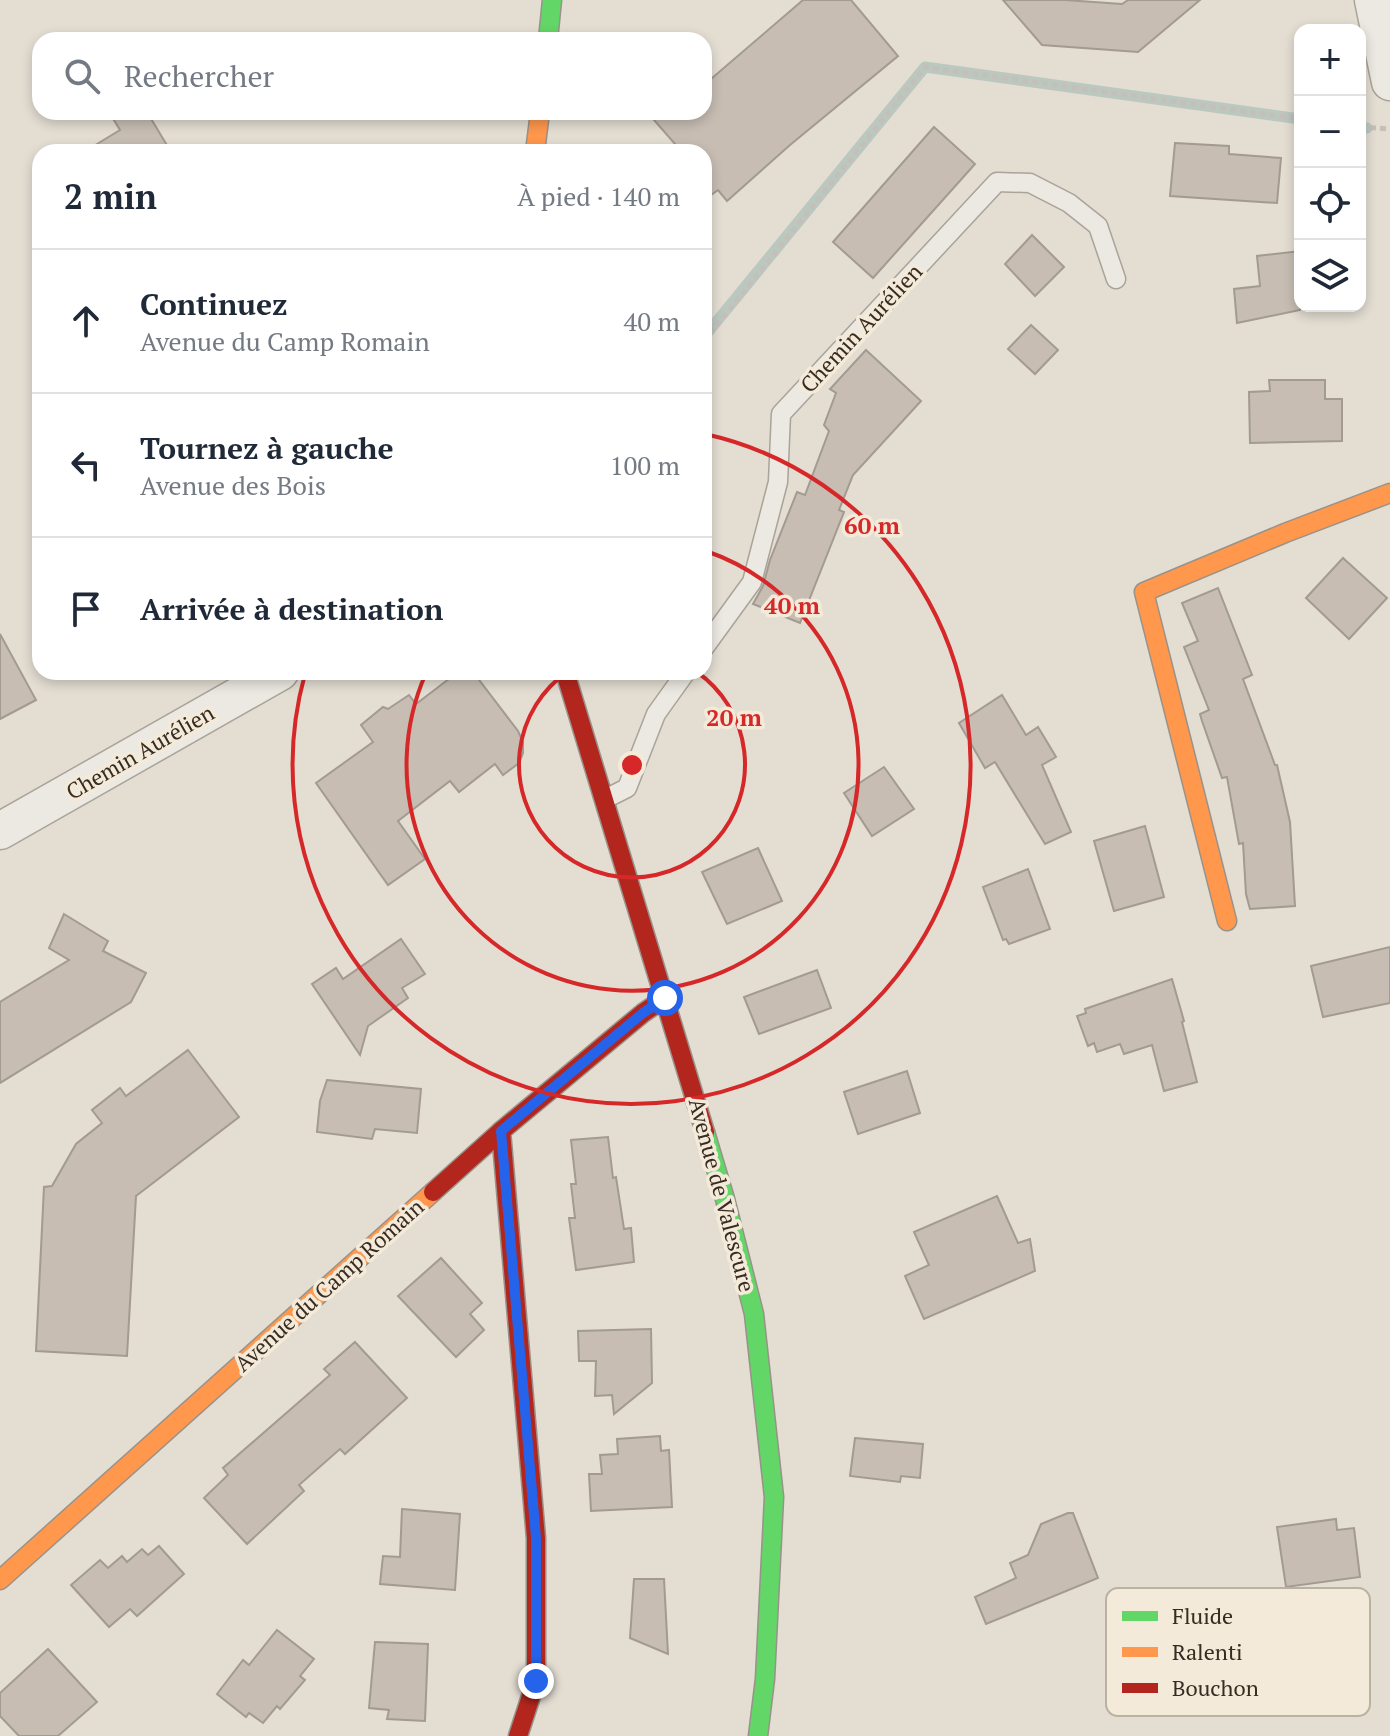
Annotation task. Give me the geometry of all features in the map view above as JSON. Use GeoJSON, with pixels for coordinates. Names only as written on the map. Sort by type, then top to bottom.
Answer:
{"type":"FeatureCollection","features":[{"type":"Feature","properties":{"kind":"street"},"geometry":{"type":"LineString","coordinates":[[549,32],[552,0]]}},
{"type":"Feature","properties":{"kind":"street"},"geometry":{"type":"LineString","coordinates":[[1373,0],[1390,82]]}},
{"type":"Feature","properties":{"kind":"street"},"geometry":{"type":"LineString","coordinates":[[536,144],[539,120]]}},
{"type":"Feature","properties":{"kind":"street"},"geometry":{"type":"LineString","coordinates":[[1227,921],[1144,592],[1390,493]]}},
{"type":"Feature","properties":{"kind":"street","name":"Chemin Aurélien"},"geometry":{"type":"LineString","coordinates":[[0,831],[266,680]]}},
{"type":"Feature","properties":{"kind":"street","name":"Avenue de Valescure"},"geometry":{"type":"LineString","coordinates":[[568,680],[725,1199],[754,1314],[774,1497],[765,1679],[758,1736]]}},
{"type":"Feature","properties":{"kind":"street","name":"Avenue du Camp Romain"},"geometry":{"type":"LineString","coordinates":[[0,1580],[501,1131],[665,998]]}},
{"type":"Feature","properties":{"kind":"street"},"geometry":{"type":"LineString","coordinates":[[501,1131],[536,1538],[536,1681],[518,1736]]}},
{"type":"Feature","properties":{"kind":"lane","name":"Chemin Aurélien"},"geometry":{"type":"LineString","coordinates":[[712,637],[752,582],[778,482],[781,414],[997,182],[1030,183],[1069,203],[1098,226],[1116,279]]}},
{"type":"Feature","properties":{"kind":"lane"},"geometry":{"type":"LineString","coordinates":[[605,799],[627,788],[656,714],[680,680]]}},
{"type":"Feature","properties":{"kind":"path"},"geometry":{"type":"LineString","coordinates":[[712,331],[925,67],[1294,118]]}},
{"type":"Feature","properties":{"kind":"path"},"geometry":{"type":"LineString","coordinates":[[1366,127],[1390,129]]}},
{"type":"Feature","properties":{"kind":"building"},"geometry":{"type":"Polygon","coordinates":[[[803,0],[851,0],[898,56],[727,201],[718,190],[712,194],[712,144],[675,144],[654,120],[712,120],[712,78],[803,0]]]}},
{"type":"Feature","properties":{"kind":"building"},"geometry":{"type":"Polygon","coordinates":[[[1003,0],[1122,4],[1128,0],[1200,0],[1138,52],[1042,45],[1003,0]]]}},
{"type":"Feature","properties":{"kind":"building"},"geometry":{"type":"Polygon","coordinates":[[[114,120],[152,120],[166,144],[97,144],[120,130],[114,120]]]}},
{"type":"Feature","properties":{"kind":"building"},"geometry":{"type":"Polygon","coordinates":[[[934,127],[975,164],[873,278],[833,242],[934,127]]]}},
{"type":"Feature","properties":{"kind":"building"},"geometry":{"type":"Polygon","coordinates":[[[1175,143],[1229,146],[1229,154],[1281,158],[1277,203],[1170,196],[1175,143]]]}},
{"type":"Feature","properties":{"kind":"building"},"geometry":{"type":"Polygon","coordinates":[[[1032,235],[1064,267],[1035,296],[1005,264],[1032,235]]]}},
{"type":"Feature","properties":{"kind":"building"},"geometry":{"type":"Polygon","coordinates":[[[1294,252],[1294,311],[1237,323],[1234,289],[1260,286],[1257,256],[1294,252]]]}},
{"type":"Feature","properties":{"kind":"building"},"geometry":{"type":"Polygon","coordinates":[[[1031,325],[1058,350],[1035,374],[1008,349],[1031,325]]]}},
{"type":"Feature","properties":{"kind":"building"},"geometry":{"type":"Polygon","coordinates":[[[866,350],[921,401],[853,475],[839,510],[844,512],[800,623],[753,604],[763,586],[797,492],[805,495],[829,431],[824,425],[836,393],[830,389],[866,350]]]}},
{"type":"Feature","properties":{"kind":"building"},"geometry":{"type":"Polygon","coordinates":[[[1269,380],[1325,380],[1325,399],[1342,399],[1342,441],[1250,443],[1249,392],[1270,391],[1269,380]]]}},
{"type":"Feature","properties":{"kind":"building"},"geometry":{"type":"Polygon","coordinates":[[[1343,558],[1387,598],[1349,639],[1306,598],[1343,558]]]}},
{"type":"Feature","properties":{"kind":"building"},"geometry":{"type":"Polygon","coordinates":[[[1218,588],[1252,675],[1243,679],[1277,765],[1290,822],[1295,906],[1250,909],[1243,843],[1239,844],[1227,777],[1222,778],[1200,714],[1209,710],[1184,647],[1198,641],[1182,603],[1218,588]]]}},
{"type":"Feature","properties":{"kind":"building"},"geometry":{"type":"Polygon","coordinates":[[[0,634],[36,700],[0,719],[0,634]]]}},
{"type":"Feature","properties":{"kind":"building"},"geometry":{"type":"Polygon","coordinates":[[[448,680],[479,680],[518,731],[523,742],[523,753],[519,763],[503,775],[495,764],[459,792],[450,781],[398,821],[425,859],[388,885],[316,783],[373,742],[361,725],[383,707],[388,709],[409,695],[416,704],[448,680]]]}},
{"type":"Feature","properties":{"kind":"building"},"geometry":{"type":"Polygon","coordinates":[[[1002,695],[1026,735],[1038,727],[1056,757],[1042,765],[1071,832],[1045,844],[995,762],[985,768],[959,723],[1002,695]]]}},
{"type":"Feature","properties":{"kind":"building"},"geometry":{"type":"Polygon","coordinates":[[[884,767],[914,809],[872,836],[844,793],[884,767]]]}},
{"type":"Feature","properties":{"kind":"building"},"geometry":{"type":"Polygon","coordinates":[[[1145,826],[1164,897],[1114,911],[1094,841],[1145,826]]]}},
{"type":"Feature","properties":{"kind":"building"},"geometry":{"type":"Polygon","coordinates":[[[758,848],[782,901],[727,924],[702,872],[758,848]]]}},
{"type":"Feature","properties":{"kind":"building"},"geometry":{"type":"Polygon","coordinates":[[[1028,869],[1050,929],[1009,944],[1006,939],[1003,940],[983,887],[1028,869]]]}},
{"type":"Feature","properties":{"kind":"building"},"geometry":{"type":"Polygon","coordinates":[[[64,914],[108,941],[103,951],[146,973],[131,1002],[0,1083],[0,1002],[69,960],[49,948],[64,914]]]}},
{"type":"Feature","properties":{"kind":"building"},"geometry":{"type":"Polygon","coordinates":[[[401,939],[425,974],[402,988],[408,998],[368,1026],[360,1055],[312,984],[336,968],[343,979],[401,939]]]}},
{"type":"Feature","properties":{"kind":"building"},"geometry":{"type":"Polygon","coordinates":[[[1390,947],[1390,1003],[1323,1017],[1311,966],[1390,947]]]}},
{"type":"Feature","properties":{"kind":"building"},"geometry":{"type":"Polygon","coordinates":[[[817,970],[831,1008],[759,1034],[744,997],[817,970]]]}},
{"type":"Feature","properties":{"kind":"building"},"geometry":{"type":"Polygon","coordinates":[[[1172,979],[1197,1082],[1164,1091],[1152,1045],[1124,1054],[1120,1044],[1097,1052],[1094,1043],[1088,1046],[1077,1016],[1086,1013],[1085,1009],[1172,979]]]}},
{"type":"Feature","properties":{"kind":"building"},"geometry":{"type":"Polygon","coordinates":[[[188,1050],[239,1117],[136,1196],[127,1356],[36,1351],[44,1187],[52,1186],[76,1144],[102,1123],[92,1110],[120,1088],[126,1096],[188,1050]]]}},
{"type":"Feature","properties":{"kind":"building"},"geometry":{"type":"Polygon","coordinates":[[[907,1071],[920,1113],[858,1134],[844,1092],[907,1071]]]}},
{"type":"Feature","properties":{"kind":"building"},"geometry":{"type":"Polygon","coordinates":[[[327,1080],[421,1089],[417,1133],[375,1129],[372,1139],[317,1132],[320,1101],[327,1080]]]}},
{"type":"Feature","properties":{"kind":"building"},"geometry":{"type":"Polygon","coordinates":[[[608,1137],[624,1229],[631,1228],[634,1262],[576,1270],[569,1218],[575,1218],[571,1184],[576,1184],[571,1140],[608,1137]]]}},
{"type":"Feature","properties":{"kind":"building"},"geometry":{"type":"Polygon","coordinates":[[[997,1196],[1018,1243],[1030,1239],[1035,1271],[924,1319],[905,1276],[929,1265],[914,1232],[997,1196]]]}},
{"type":"Feature","properties":{"kind":"building"},"geometry":{"type":"Polygon","coordinates":[[[441,1258],[482,1303],[470,1314],[484,1330],[456,1357],[398,1296],[441,1258]]]}},
{"type":"Feature","properties":{"kind":"building"},"geometry":{"type":"Polygon","coordinates":[[[651,1329],[652,1383],[614,1414],[612,1395],[595,1396],[596,1361],[579,1361],[578,1331],[651,1329]]]}},
{"type":"Feature","properties":{"kind":"building"},"geometry":{"type":"Polygon","coordinates":[[[355,1342],[407,1398],[345,1454],[340,1449],[299,1485],[304,1491],[247,1544],[204,1498],[228,1475],[223,1468],[330,1375],[324,1369],[355,1342]]]}},
{"type":"Feature","properties":{"kind":"building"},"geometry":{"type":"Polygon","coordinates":[[[660,1436],[661,1451],[669,1450],[672,1507],[591,1511],[589,1474],[602,1474],[600,1455],[618,1454],[617,1439],[660,1436]]]}},
{"type":"Feature","properties":{"kind":"building"},"geometry":{"type":"Polygon","coordinates":[[[855,1438],[923,1444],[920,1478],[901,1476],[900,1482],[850,1476],[855,1438]]]}},
{"type":"Feature","properties":{"kind":"building"},"geometry":{"type":"Polygon","coordinates":[[[402,1509],[460,1514],[455,1590],[380,1584],[383,1556],[400,1557],[402,1509]]]}},
{"type":"Feature","properties":{"kind":"building"},"geometry":{"type":"Polygon","coordinates":[[[1073,1513],[1098,1578],[986,1624],[975,1597],[1016,1578],[1010,1563],[1028,1555],[1041,1524],[1073,1513]]]}},
{"type":"Feature","properties":{"kind":"building"},"geometry":{"type":"Polygon","coordinates":[[[1336,1519],[1337,1530],[1354,1528],[1360,1577],[1286,1587],[1277,1527],[1336,1519]]]}},
{"type":"Feature","properties":{"kind":"building"},"geometry":{"type":"Polygon","coordinates":[[[159,1546],[184,1574],[137,1616],[130,1609],[109,1627],[71,1585],[100,1560],[108,1568],[122,1556],[127,1562],[142,1549],[148,1555],[159,1546]]]}},
{"type":"Feature","properties":{"kind":"building"},"geometry":{"type":"Polygon","coordinates":[[[634,1579],[664,1579],[668,1654],[630,1638],[634,1579]]]}},
{"type":"Feature","properties":{"kind":"building"},"geometry":{"type":"Polygon","coordinates":[[[277,1630],[314,1659],[300,1676],[305,1680],[263,1723],[249,1713],[246,1717],[217,1694],[243,1660],[249,1665],[277,1630]]]}},
{"type":"Feature","properties":{"kind":"building"},"geometry":{"type":"Polygon","coordinates":[[[375,1642],[428,1644],[425,1721],[387,1719],[389,1710],[369,1708],[375,1642]]]}},
{"type":"Feature","properties":{"kind":"building"},"geometry":{"type":"Polygon","coordinates":[[[48,1649],[97,1702],[58,1736],[19,1736],[0,1716],[0,1693],[48,1649]]]}},
{"type":"Feature","properties":{"kind":"waterway"},"geometry":{"type":"LineString","coordinates":[[712,327],[925,67],[1294,118]]}},
{"type":"Feature","properties":{"kind":"traffic: fast"},"geometry":{"type":"LineString","coordinates":[[549,32],[552,0]]}},
{"type":"Feature","properties":{"kind":"traffic: fast"},"geometry":{"type":"LineString","coordinates":[[705,1132],[754,1314],[774,1497],[765,1679],[758,1736]]}},
{"type":"Feature","properties":{"kind":"traffic: slow"},"geometry":{"type":"LineString","coordinates":[[536,144],[539,120]]}},
{"type":"Feature","properties":{"kind":"traffic: slow"},"geometry":{"type":"LineString","coordinates":[[1227,921],[1144,592],[1390,493]]}},
{"type":"Feature","properties":{"kind":"traffic: slow"},"geometry":{"type":"LineString","coordinates":[[0,1580],[433,1192]]}},
{"type":"Feature","properties":{"kind":"traffic: jam"},"geometry":{"type":"LineString","coordinates":[[567,680],[705,1132]]}},
{"type":"Feature","properties":{"kind":"traffic: jam"},"geometry":{"type":"LineString","coordinates":[[433,1192],[501,1131],[665,998]]}},
{"type":"Feature","properties":{"kind":"traffic: jam"},"geometry":{"type":"LineString","coordinates":[[501,1131],[536,1538],[536,1681],[518,1736]]}},
{"type":"Feature","properties":{"kind":"route"},"geometry":{"type":"LineString","coordinates":[[536,1681],[536,1538],[501,1131],[665,998]]}}]}
